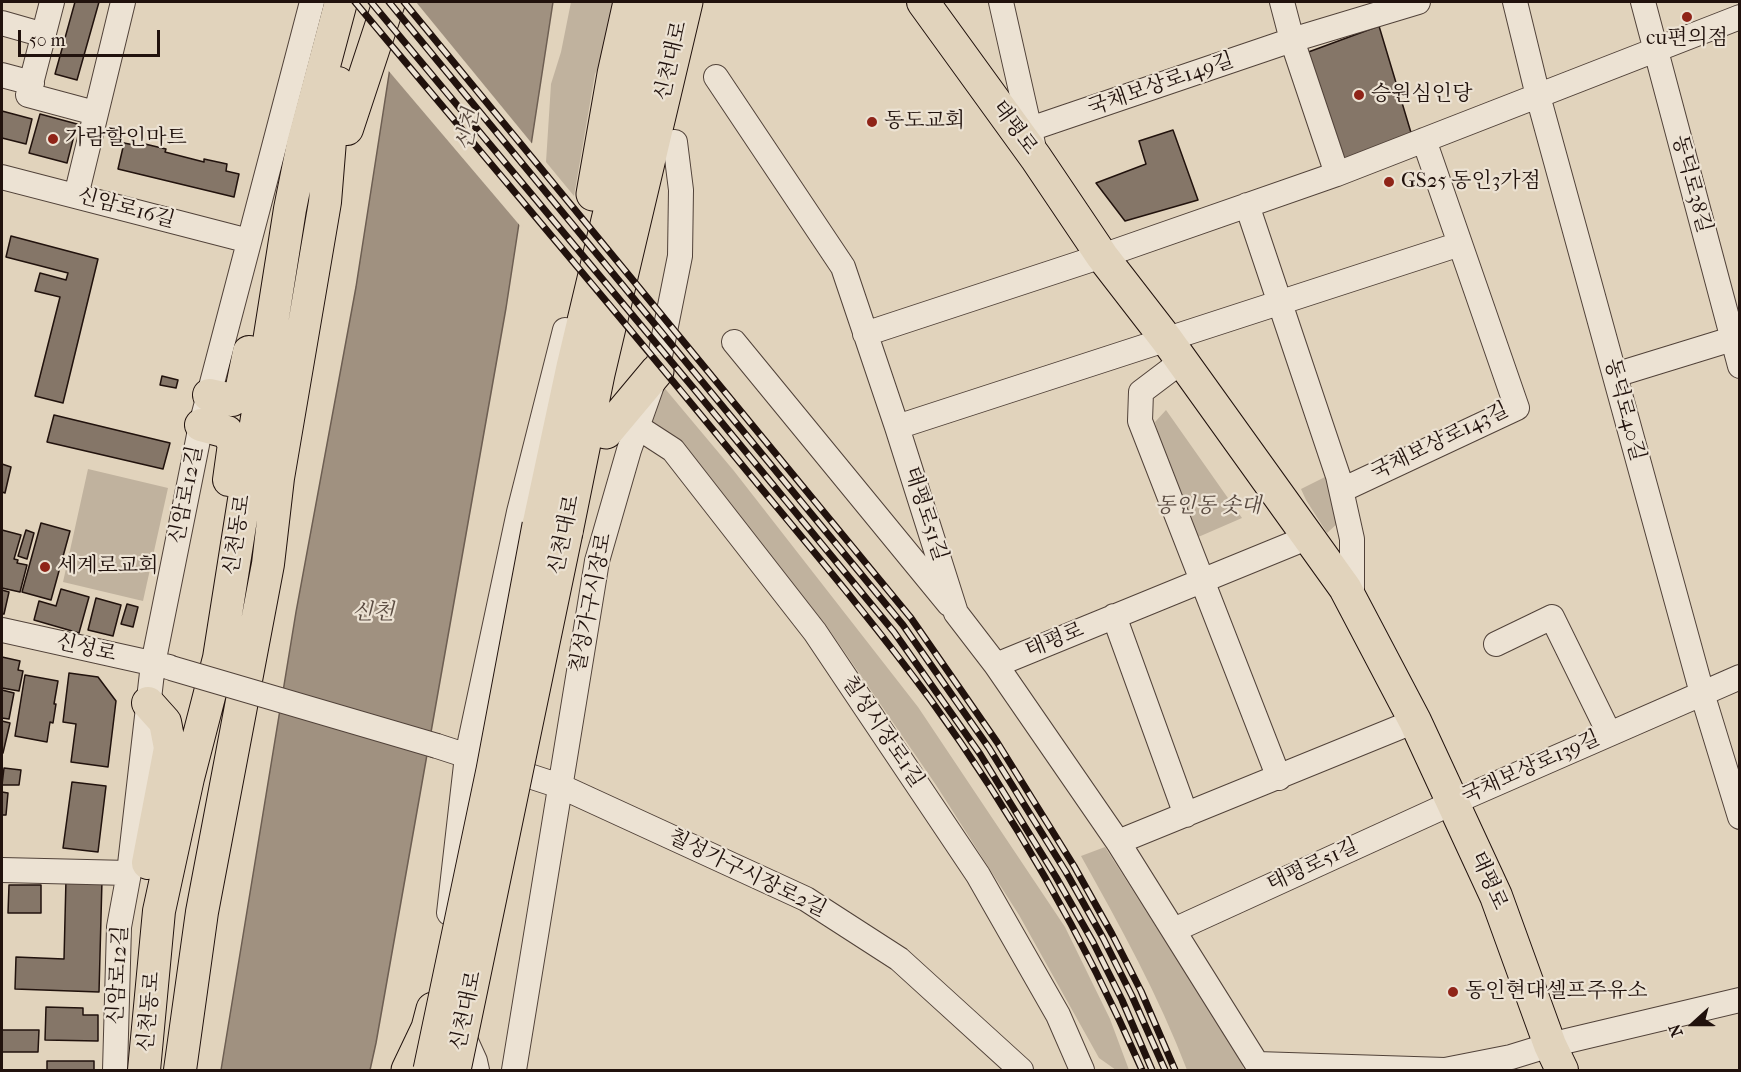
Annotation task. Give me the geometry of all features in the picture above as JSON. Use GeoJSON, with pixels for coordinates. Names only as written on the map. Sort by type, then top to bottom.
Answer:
{"type":"FeatureCollection","features":[{"type":"Feature","properties":{"kind":"highway"},"geometry":{"type":"LineString","coordinates":[[554,454],[574,296],[614,74],[630,2]]}},
{"type":"Feature","properties":{"kind":"highway","name":"신천대로"},"geometry":{"type":"LineString","coordinates":[[454,1071],[552,529],[554,454],[660,2]]}},
{"type":"Feature","properties":{"kind":"highway","name":"신천대로"},"geometry":{"type":"LineString","coordinates":[[430,1071],[493,770],[552,529],[576,483],[598,374],[686,2]]}},
{"type":"Feature","properties":{"kind":"highway"},"geometry":{"type":"LineString","coordinates":[[621,429],[648,262],[707,2]]}},
{"type":"Feature","properties":{"kind":"highway"},"geometry":{"type":"LineString","coordinates":[[576,483],[621,429],[657,371]]}},
{"type":"Feature","properties":{"kind":"highway"},"geometry":{"type":"LineString","coordinates":[[408,1071],[428,1028],[443,970]]}},
{"type":"Feature","properties":{"kind":"main road","name":"신천동로"},"geometry":{"type":"LineString","coordinates":[[144,1071],[159,911],[188,778],[219,658],[290,209],[303,144],[341,2]]}},
{"type":"Feature","properties":{"kind":"main road","name":"신천동로"},"geometry":{"type":"LineString","coordinates":[[180,1071],[202,912],[268,564],[278,478],[323,208],[332,116],[344,52],[357,2]]}},
{"type":"Feature","properties":{"kind":"main road"},"geometry":{"type":"LineString","coordinates":[[209,396],[232,400],[241,392],[272,232],[290,209],[323,208],[354,104],[389,2]]}},
{"type":"Feature","properties":{"kind":"main road","name":"태평로"},"geometry":{"type":"LineString","coordinates":[[923,2],[1033,144],[1102,256],[1174,351],[1345,588],[1415,721],[1496,896],[1556,1058]]}},
{"type":"Feature","properties":{"kind":"main road"},"geometry":{"type":"LineString","coordinates":[[201,425],[227,432],[234,444],[207,625],[219,658]]}},
{"type":"Feature","properties":{"kind":"main road"},"geometry":{"type":"LineString","coordinates":[[144,1071],[138,963],[142,894],[170,748],[165,722],[148,703]]}},
{"type":"Feature","properties":{"kind":"street"},"geometry":{"type":"LineString","coordinates":[[52,2],[28,95],[95,113]]}},
{"type":"Feature","properties":{"kind":"street"},"geometry":{"type":"LineString","coordinates":[[76,196],[123,2]]}},
{"type":"Feature","properties":{"kind":"street","name":"신암로12길"},"geometry":{"type":"LineString","coordinates":[[115,1071],[119,927],[129,873],[148,703],[162,666],[201,425],[312,2]]}},
{"type":"Feature","properties":{"kind":"street"},"geometry":{"type":"LineString","coordinates":[[1001,2],[1033,144]]}},
{"type":"Feature","properties":{"kind":"street"},"geometry":{"type":"LineString","coordinates":[[1282,2],[1292,40],[1337,174]]}},
{"type":"Feature","properties":{"kind":"street"},"geometry":{"type":"LineString","coordinates":[[1292,40],[1418,2]]}},
{"type":"Feature","properties":{"kind":"street","name":"동덕로40길"},"geometry":{"type":"LineString","coordinates":[[1515,2],[1538,96],[1702,693],[1740,817]]}},
{"type":"Feature","properties":{"kind":"street","name":"동덕로38길"},"geometry":{"type":"LineString","coordinates":[[1643,2],[1740,366]]}},
{"type":"Feature","properties":{"kind":"street"},"geometry":{"type":"LineString","coordinates":[[865,334],[1102,256],[1337,174],[1740,17]]}},
{"type":"Feature","properties":{"kind":"street"},"geometry":{"type":"LineString","coordinates":[[2,23],[44,35]]}},
{"type":"Feature","properties":{"kind":"street","name":"국채보상로149길"},"geometry":{"type":"LineString","coordinates":[[1033,144],[1292,40]]}},
{"type":"Feature","properties":{"kind":"street"},"geometry":{"type":"LineString","coordinates":[[2,75],[32,83]]}},
{"type":"Feature","properties":{"kind":"street","name":"태평로51길"},"geometry":{"type":"LineString","coordinates":[[716,77],[843,267],[956,613],[996,665],[1118,842],[1174,930],[1255,1068]]}},
{"type":"Feature","properties":{"kind":"street","name":"국채보상로143길"},"geometry":{"type":"LineString","coordinates":[[1342,490],[1516,408],[1424,140]]}},
{"type":"Feature","properties":{"kind":"street"},"geometry":{"type":"LineString","coordinates":[[657,371],[680,256],[681,190],[675,142]]}},
{"type":"Feature","properties":{"kind":"street","name":"신암로16길"},"geometry":{"type":"LineString","coordinates":[[2,177],[249,241]]}},
{"type":"Feature","properties":{"kind":"street"},"geometry":{"type":"LineString","coordinates":[[1247,205],[1342,490],[1352,538],[1352,601]]}},
{"type":"Feature","properties":{"kind":"street"},"geometry":{"type":"LineString","coordinates":[[897,427],[1174,351],[1280,303],[1460,244]]}},
{"type":"Feature","properties":{"kind":"street"},"geometry":{"type":"LineString","coordinates":[[477,1071],[475,1061],[454,1015],[443,970],[467,756],[519,512],[574,296]]}},
{"type":"Feature","properties":{"kind":"street"},"geometry":{"type":"LineString","coordinates":[[1615,375],[1732,339]]}},
{"type":"Feature","properties":{"kind":"street"},"geometry":{"type":"LineString","coordinates":[[734,342],[956,613]]}},
{"type":"Feature","properties":{"kind":"street"},"geometry":{"type":"LineString","coordinates":[[1174,351],[1141,392],[1140,421],[1279,778]]}},
{"type":"Feature","properties":{"kind":"street","name":"칠성가구시장로"},"geometry":{"type":"LineString","coordinates":[[514,1071],[597,561],[621,429]]}},
{"type":"Feature","properties":{"kind":"street","name":"칠성시장로1길"},"geometry":{"type":"LineString","coordinates":[[621,429],[673,450],[815,632],[978,875],[1058,1015],[1082,1071]]}},
{"type":"Feature","properties":{"kind":"street","name":"태평로"},"geometry":{"type":"LineString","coordinates":[[996,665],[1309,537]]}},
{"type":"Feature","properties":{"kind":"street"},"geometry":{"type":"LineString","coordinates":[[1114,616],[1186,814]]}},
{"type":"Feature","properties":{"kind":"street","name":"국채보상로139길"},"geometry":{"type":"LineString","coordinates":[[1496,644],[1552,617],[1609,733]]}},
{"type":"Feature","properties":{"kind":"street","name":"신성로"},"geometry":{"type":"LineString","coordinates":[[2,630],[162,666],[467,756]]}},
{"type":"Feature","properties":{"kind":"street","name":"국채보상로139길"},"geometry":{"type":"LineString","coordinates":[[1452,802],[1740,677]]}},
{"type":"Feature","properties":{"kind":"street"},"geometry":{"type":"LineString","coordinates":[[1118,842],[1415,721]]}},
{"type":"Feature","properties":{"kind":"street","name":"칠성가구시장로2길"},"geometry":{"type":"LineString","coordinates":[[467,756],[560,786],[806,899],[899,959],[1021,1071]]}},
{"type":"Feature","properties":{"kind":"street","name":"태평로51길"},"geometry":{"type":"LineString","coordinates":[[1174,930],[1452,802]]}},
{"type":"Feature","properties":{"kind":"street"},"geometry":{"type":"LineString","coordinates":[[2,870],[129,873]]}},
{"type":"Feature","properties":{"kind":"street"},"geometry":{"type":"LineString","coordinates":[[1255,1068],[1445,1070],[1511,1057],[1556,1058],[1740,1000]]}},
{"type":"Feature","properties":{"kind":"green space"},"geometry":{"type":"Polygon","coordinates":[[[571,2],[615,2],[602,59],[595,74],[574,196],[546,162],[551,84],[561,52],[571,2]]]}},
{"type":"Feature","properties":{"kind":"green space"},"geometry":{"type":"Polygon","coordinates":[[[662,385],[734,471],[918,707],[1065,927],[1110,1019],[1129,1070],[1116,1070],[1099,1058],[1019,915],[936,785],[826,625],[681,445],[652,421],[662,385]]]}},
{"type":"Feature","properties":{"kind":"green space","name":"동인동 솟대"},"geometry":{"type":"Polygon","coordinates":[[[1166,410],[1242,518],[1196,538],[1161,445],[1155,422],[1166,410]]]}},
{"type":"Feature","properties":{"kind":"green space"},"geometry":{"type":"Polygon","coordinates":[[[88,469],[168,488],[143,601],[63,582],[88,469]]]}},
{"type":"Feature","properties":{"kind":"green space"},"geometry":{"type":"Polygon","coordinates":[[[1327,476],[1338,523],[1327,533],[1301,489],[1327,476]]]}},
{"type":"Feature","properties":{"kind":"green space"},"geometry":{"type":"Polygon","coordinates":[[[1105,847],[1241,1060],[1244,1070],[1187,1070],[1151,988],[1081,856],[1105,847]]]}},
{"type":"Feature","properties":{"kind":"water","name":"신천"},"geometry":{"type":"Polygon","coordinates":[[[407,2],[553,2],[506,308],[370,1070],[221,1070],[296,612],[356,287],[390,68],[407,2]]]}},
{"type":"Feature","properties":{"kind":"pier"},"geometry":{"type":"Polygon","coordinates":[[[404,2],[416,2],[534,146],[522,228],[387,69],[404,2]]]}},
{"type":"Feature","properties":{"kind":"building"},"geometry":{"type":"Polygon","coordinates":[[[75,2],[99,2],[77,80],[55,74],[75,2]]]}},
{"type":"Feature","properties":{"kind":"building","name":"승원심인당"},"geometry":{"type":"Polygon","coordinates":[[[1379,26],[1412,136],[1342,164],[1303,54],[1379,26]]]}},
{"type":"Feature","properties":{"kind":"building"},"geometry":{"type":"Polygon","coordinates":[[[2,111],[32,119],[26,144],[2,138],[2,111]]]}},
{"type":"Feature","properties":{"kind":"building","name":"가람할인마트"},"geometry":{"type":"Polygon","coordinates":[[[40,114],[77,124],[67,163],[29,153],[40,114]]]}},
{"type":"Feature","properties":{"kind":"building"},"geometry":{"type":"Polygon","coordinates":[[[1173,130],[1198,200],[1125,221],[1096,183],[1146,164],[1139,141],[1173,130]]]}},
{"type":"Feature","properties":{"kind":"building"},"geometry":{"type":"Polygon","coordinates":[[[124,143],[144,147],[145,144],[166,149],[165,152],[204,162],[204,159],[227,164],[226,171],[239,174],[234,197],[118,169],[124,143]]]}},
{"type":"Feature","properties":{"kind":"building"},"geometry":{"type":"Polygon","coordinates":[[[11,236],[98,259],[63,403],[35,396],[60,297],[35,291],[40,273],[66,280],[68,273],[6,257],[11,236]]]}},
{"type":"Feature","properties":{"kind":"building"},"geometry":{"type":"Polygon","coordinates":[[[162,376],[178,380],[176,388],[160,385],[162,376]]]}},
{"type":"Feature","properties":{"kind":"building"},"geometry":{"type":"Polygon","coordinates":[[[54,415],[170,443],[163,469],[47,442],[54,415]]]}},
{"type":"Feature","properties":{"kind":"building"},"geometry":{"type":"Polygon","coordinates":[[[2,464],[11,467],[5,493],[2,492],[2,464]]]}},
{"type":"Feature","properties":{"kind":"building"},"geometry":{"type":"Polygon","coordinates":[[[41,523],[70,531],[51,600],[22,592],[41,523]]]}},
{"type":"Feature","properties":{"kind":"building"},"geometry":{"type":"Polygon","coordinates":[[[2,530],[21,535],[14,559],[18,560],[17,563],[27,565],[20,592],[2,588],[2,530]]]}},
{"type":"Feature","properties":{"kind":"building"},"geometry":{"type":"Polygon","coordinates":[[[26,530],[34,533],[27,559],[18,556],[26,530]]]}},
{"type":"Feature","properties":{"kind":"building"},"geometry":{"type":"Polygon","coordinates":[[[61,589],[89,597],[79,633],[34,620],[39,601],[56,606],[61,589]]]}},
{"type":"Feature","properties":{"kind":"building"},"geometry":{"type":"Polygon","coordinates":[[[2,590],[9,592],[4,614],[2,614],[2,590]]]}},
{"type":"Feature","properties":{"kind":"building"},"geometry":{"type":"Polygon","coordinates":[[[96,598],[121,605],[113,636],[88,630],[96,598]]]}},
{"type":"Feature","properties":{"kind":"building"},"geometry":{"type":"Polygon","coordinates":[[[127,604],[138,607],[133,627],[121,624],[127,604]]]}},
{"type":"Feature","properties":{"kind":"building"},"geometry":{"type":"Polygon","coordinates":[[[2,657],[20,661],[18,670],[23,671],[19,691],[2,688],[2,657]]]}},
{"type":"Feature","properties":{"kind":"building"},"geometry":{"type":"Polygon","coordinates":[[[69,673],[98,677],[116,701],[108,767],[71,762],[76,724],[63,722],[69,673]]]}},
{"type":"Feature","properties":{"kind":"building"},"geometry":{"type":"Polygon","coordinates":[[[25,675],[58,681],[53,723],[50,722],[47,742],[15,736],[25,675]]]}},
{"type":"Feature","properties":{"kind":"building"},"geometry":{"type":"Polygon","coordinates":[[[2,690],[14,693],[9,719],[2,718],[2,690]]]}},
{"type":"Feature","properties":{"kind":"building"},"geometry":{"type":"Polygon","coordinates":[[[2,721],[10,723],[3,753],[2,753],[2,721]]]}},
{"type":"Feature","properties":{"kind":"building"},"geometry":{"type":"Polygon","coordinates":[[[4,768],[21,770],[19,785],[2,785],[4,768]]]}},
{"type":"Feature","properties":{"kind":"building"},"geometry":{"type":"Polygon","coordinates":[[[72,782],[106,786],[98,852],[63,848],[72,782]]]}},
{"type":"Feature","properties":{"kind":"building"},"geometry":{"type":"Polygon","coordinates":[[[2,792],[8,793],[6,815],[2,815],[2,792]]]}},
{"type":"Feature","properties":{"kind":"building"},"geometry":{"type":"Polygon","coordinates":[[[66,879],[102,880],[99,992],[15,989],[16,957],[64,959],[66,879]]]}},
{"type":"Feature","properties":{"kind":"building"},"geometry":{"type":"Polygon","coordinates":[[[9,885],[41,885],[41,913],[8,913],[9,885]]]}},
{"type":"Feature","properties":{"kind":"building"},"geometry":{"type":"Polygon","coordinates":[[[46,1007],[83,1008],[83,1015],[98,1015],[98,1041],[45,1040],[46,1007]]]}},
{"type":"Feature","properties":{"kind":"building"},"geometry":{"type":"Polygon","coordinates":[[[2,1030],[39,1030],[38,1052],[2,1052],[2,1030]]]}},
{"type":"Feature","properties":{"kind":"building"},"geometry":{"type":"Polygon","coordinates":[[[47,1061],[94,1061],[94,1070],[47,1070],[47,1061]]]}},
{"type":"Feature","properties":{"kind":"railway"},"geometry":{"type":"LineString","coordinates":[[355,2],[811,548],[930,699],[991,788],[1046,879],[1097,974],[1142,1070]]}},
{"type":"Feature","properties":{"kind":"railway"},"geometry":{"type":"LineString","coordinates":[[371,2],[894,632],[980,754],[1056,877],[1093,942],[1122,1000],[1152,1070]]}},
{"type":"Feature","properties":{"kind":"railway"},"geometry":{"type":"LineString","coordinates":[[389,2],[903,625],[989,748],[1066,872],[1103,938],[1165,1070]]}},
{"type":"Feature","properties":{"kind":"railway"},"geometry":{"type":"LineString","coordinates":[[404,2],[911,618],[997,742],[1074,866],[1141,991],[1175,1070]]}},
{"type":"Feature","properties":{"kind":"place","name":"cu편의점"},"geometry":{"type":"Point","coordinates":[1687,17]}},
{"type":"Feature","properties":{"kind":"place","name":"승원심인당"},"geometry":{"type":"Point","coordinates":[1359,95]}},
{"type":"Feature","properties":{"kind":"place","name":"동도교회"},"geometry":{"type":"Point","coordinates":[872,122]}},
{"type":"Feature","properties":{"kind":"place","name":"가람할인마트"},"geometry":{"type":"Point","coordinates":[53,139]}},
{"type":"Feature","properties":{"kind":"place","name":"GS25 동인3가점"},"geometry":{"type":"Point","coordinates":[1389,182]}},
{"type":"Feature","properties":{"kind":"place","name":"세계로교회"},"geometry":{"type":"Point","coordinates":[45,567]}},
{"type":"Feature","properties":{"kind":"place","name":"동인현대셀프주유소"},"geometry":{"type":"Point","coordinates":[1453,992]}}]}
